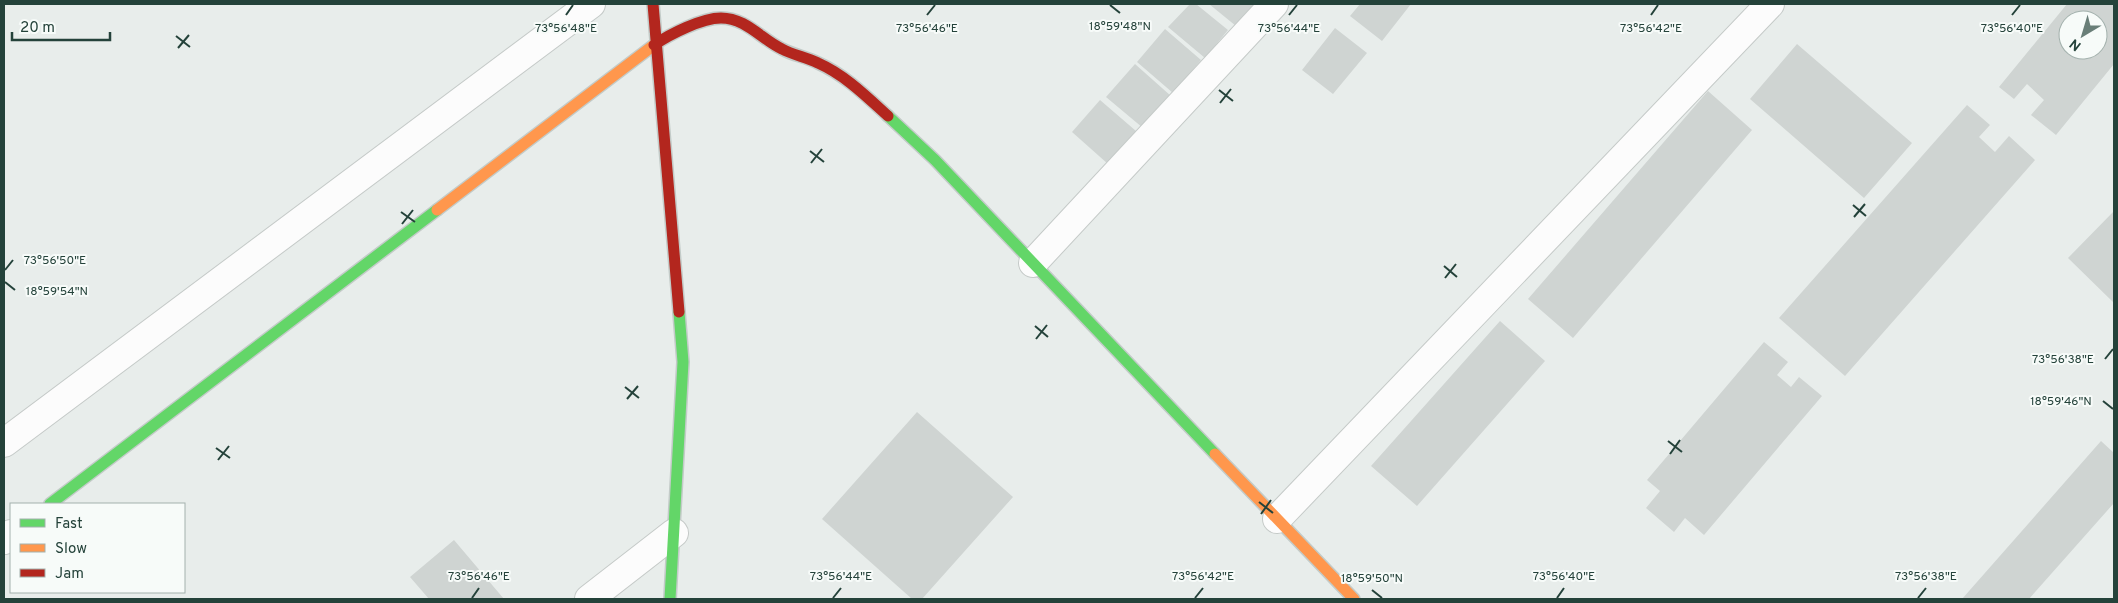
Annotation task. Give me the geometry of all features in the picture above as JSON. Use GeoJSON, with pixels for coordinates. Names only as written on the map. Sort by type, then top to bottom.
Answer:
{"type":"FeatureCollection","features":[{"type":"Feature","properties":{"kind":"street"},"geometry":{"type":"LineString","coordinates":[[4,443],[591,4]]}},
{"type":"Feature","properties":{"kind":"street"},"geometry":{"type":"LineString","coordinates":[[653,4],[683,362],[670,599]]}},
{"type":"Feature","properties":{"kind":"street"},"geometry":{"type":"LineString","coordinates":[[1033,263],[1274,4]]}},
{"type":"Feature","properties":{"kind":"street"},"geometry":{"type":"LineString","coordinates":[[1276,519],[1770,4]]}},
{"type":"Feature","properties":{"kind":"street"},"geometry":{"type":"LineString","coordinates":[[51,503],[656,43],[705,20],[723,18],[745,24],[781,49],[818,62],[838,73],[858,88],[935,160],[1354,599]]}},
{"type":"Feature","properties":{"kind":"street"},"geometry":{"type":"LineString","coordinates":[[589,599],[674,533]]}},
{"type":"Feature","properties":{"kind":"building"},"geometry":{"type":"Polygon","coordinates":[[[1190,4],[1196,4],[1228,30],[1205,58],[1168,27],[1190,4]]]}},
{"type":"Feature","properties":{"kind":"building"},"geometry":{"type":"Polygon","coordinates":[[[1209,4],[1255,4],[1236,26],[1209,4]]]}},
{"type":"Feature","properties":{"kind":"building"},"geometry":{"type":"Polygon","coordinates":[[[1360,4],[1411,4],[1382,41],[1350,16],[1360,4]]]}},
{"type":"Feature","properties":{"kind":"building"},"geometry":{"type":"Polygon","coordinates":[[[2067,4],[2114,4],[2114,64],[2056,135],[2031,115],[2044,100],[2027,84],[2014,99],[1999,87],[2058,15],[2058,60],[2108,60],[2108,10],[2062,10],[2067,4]]]}},
{"type":"Feature","properties":{"kind":"building"},"geometry":{"type":"Polygon","coordinates":[[[1335,28],[1367,53],[1333,94],[1302,70],[1335,28]]]}},
{"type":"Feature","properties":{"kind":"building"},"geometry":{"type":"Polygon","coordinates":[[[1165,29],[1201,60],[1173,93],[1137,62],[1165,29]]]}},
{"type":"Feature","properties":{"kind":"building"},"geometry":{"type":"Polygon","coordinates":[[[1797,44],[1912,143],[1864,198],[1750,99],[1797,44]]]}},
{"type":"Feature","properties":{"kind":"building"},"geometry":{"type":"Polygon","coordinates":[[[1135,64],[1171,96],[1143,128],[1106,97],[1135,64]]]}},
{"type":"Feature","properties":{"kind":"building"},"geometry":{"type":"Polygon","coordinates":[[[1708,91],[1752,130],[1573,338],[1528,299],[1708,91]]]}},
{"type":"Feature","properties":{"kind":"building"},"geometry":{"type":"Polygon","coordinates":[[[1100,100],[1136,131],[1108,164],[1072,132],[1100,100]]]}},
{"type":"Feature","properties":{"kind":"building"},"geometry":{"type":"Polygon","coordinates":[[[1967,105],[1990,125],[1979,137],[1995,152],[2009,136],[2035,160],[1845,376],[1779,318],[1967,105]]]}},
{"type":"Feature","properties":{"kind":"building"},"geometry":{"type":"Polygon","coordinates":[[[2114,211],[2114,303],[2068,258],[2114,211]]]}},
{"type":"Feature","properties":{"kind":"building"},"geometry":{"type":"Polygon","coordinates":[[[1500,321],[1545,361],[1417,506],[1371,466],[1500,321]]]}},
{"type":"Feature","properties":{"kind":"building"},"geometry":{"type":"Polygon","coordinates":[[[1764,342],[1788,362],[1777,375],[1791,387],[1799,377],[1822,396],[1704,535],[1685,518],[1674,532],[1646,508],[1660,491],[1647,480],[1764,342]]]}},
{"type":"Feature","properties":{"kind":"building"},"geometry":{"type":"Polygon","coordinates":[[[917,412],[1013,497],[922,599],[912,599],[822,519],[917,412]]]}},
{"type":"Feature","properties":{"kind":"building"},"geometry":{"type":"Polygon","coordinates":[[[2101,441],[2114,453],[2114,503],[2029,599],[1962,599],[2101,441]]]}},
{"type":"Feature","properties":{"kind":"building"},"geometry":{"type":"Polygon","coordinates":[[[454,540],[504,599],[429,599],[410,577],[454,540]]]}},
{"type":"Feature","properties":{"kind":"traffic: fast"},"geometry":{"type":"LineString","coordinates":[[888,116],[935,160],[1215,454]]}},
{"type":"Feature","properties":{"kind":"traffic: fast"},"geometry":{"type":"LineString","coordinates":[[51,503],[437,210]]}},
{"type":"Feature","properties":{"kind":"traffic: fast"},"geometry":{"type":"LineString","coordinates":[[670,599],[683,362],[679,312]]}},
{"type":"Feature","properties":{"kind":"traffic: slow"},"geometry":{"type":"LineString","coordinates":[[437,210],[654,45]]}},
{"type":"Feature","properties":{"kind":"traffic: slow"},"geometry":{"type":"LineString","coordinates":[[1215,454],[1354,599]]}},
{"type":"Feature","properties":{"kind":"traffic: jam"},"geometry":{"type":"LineString","coordinates":[[653,4],[679,312]]}},
{"type":"Feature","properties":{"kind":"traffic: jam"},"geometry":{"type":"LineString","coordinates":[[654,45],[677,32],[705,21],[721,18],[738,21],[774,45],[828,68],[855,86],[888,116]]}}]}
